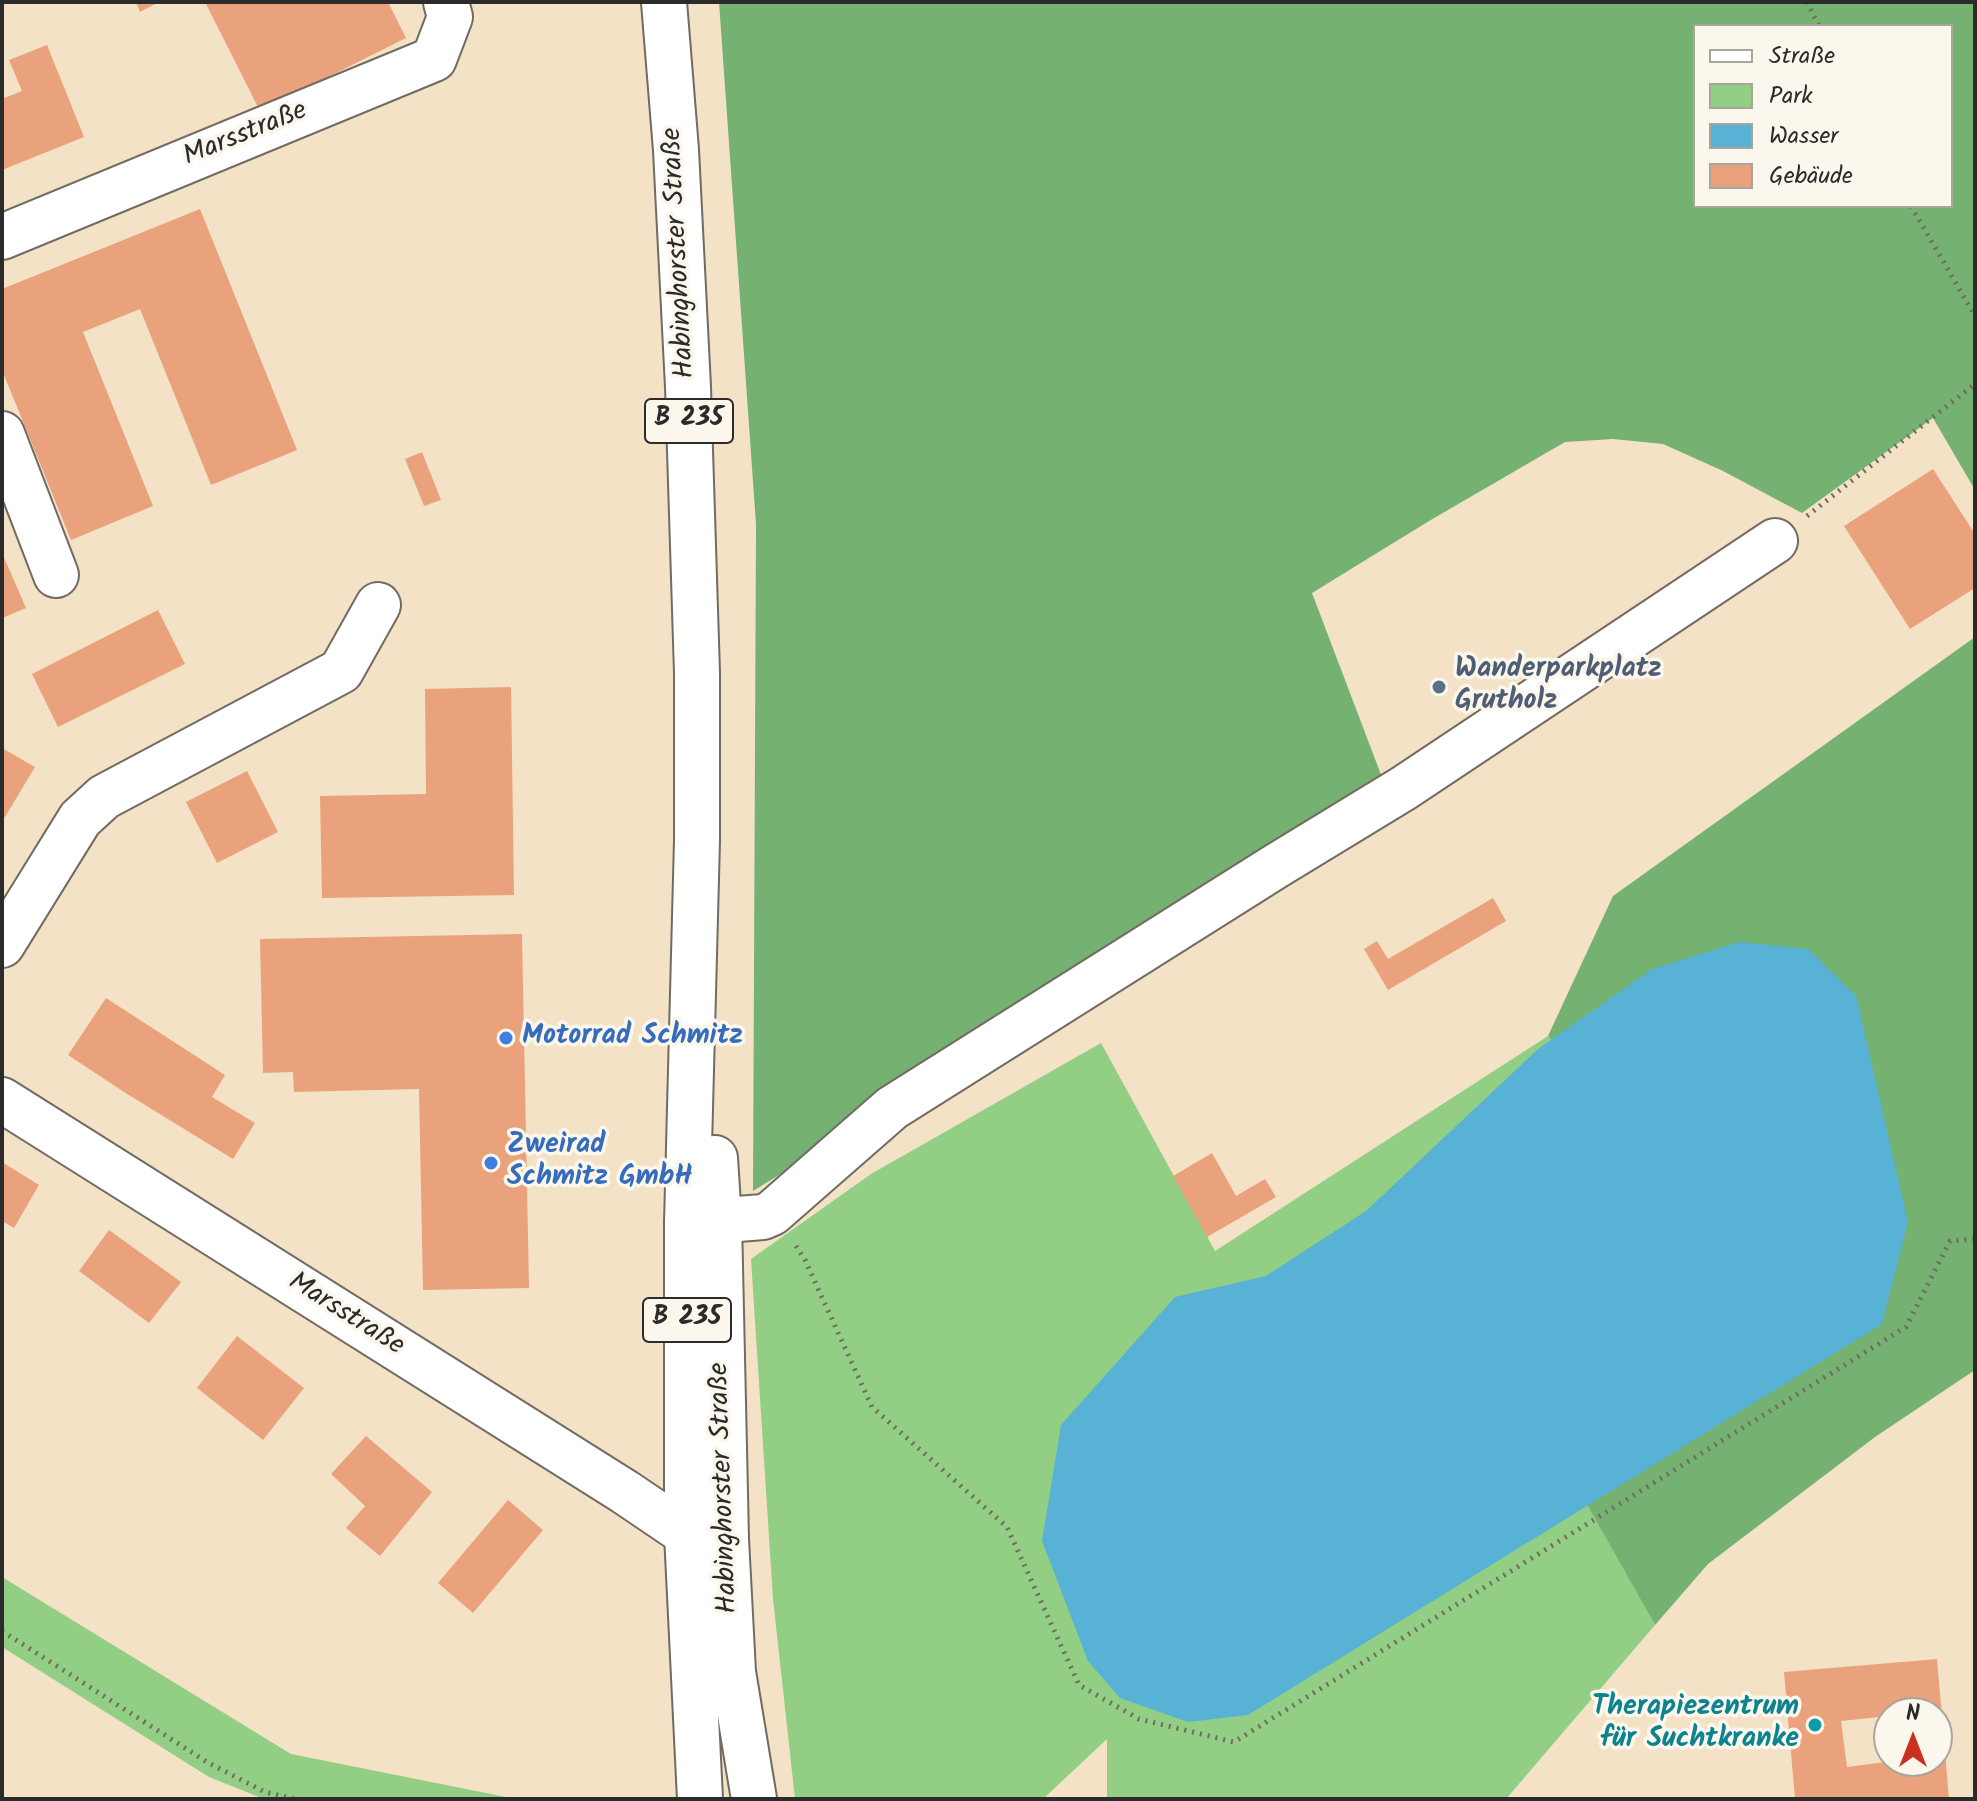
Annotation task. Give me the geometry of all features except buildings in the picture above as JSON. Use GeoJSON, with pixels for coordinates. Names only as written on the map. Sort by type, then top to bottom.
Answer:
{"type":"FeatureCollection","features":[{"type":"Feature","properties":{"kind":"main road","name":"Marsstraße"},"geometry":{"type":"LineString","coordinates":[[2,237],[434,59],[450,17],[446,2]]}},
{"type":"Feature","properties":{"kind":"main road","name":"Habinghorster Straße"},"geometry":{"type":"LineString","coordinates":[[664,2],[676,150],[688,387],[697,673],[703,1222],[733,1672],[754,1799]]}},
{"type":"Feature","properties":{"kind":"main road"},"geometry":{"type":"LineString","coordinates":[[2,434],[56,575]]}},
{"type":"Feature","properties":{"kind":"main road"},"geometry":{"type":"LineString","coordinates":[[703,1222],[763,1217],[772,1213],[892,1108],[1404,788],[1775,541]]}},
{"type":"Feature","properties":{"kind":"main road"},"geometry":{"type":"LineString","coordinates":[[2,945],[80,819],[104,797],[341,671],[378,605]]}},
{"type":"Feature","properties":{"kind":"main road","name":"Marsstraße"},"geometry":{"type":"LineString","coordinates":[[2,1100],[687,1534]]}},
{"type":"Feature","properties":{"kind":"main road","name":"Habinghorster Straße"},"geometry":{"type":"LineString","coordinates":[[700,1799],[687,1534],[703,1222]]}},
{"type":"Feature","properties":{"kind":"main road"},"geometry":{"type":"LineString","coordinates":[[687,1534],[706,1551],[712,1621],[733,1672]]}},
{"type":"Feature","properties":{"kind":"path"},"geometry":{"type":"LineString","coordinates":[[1807,2],[1818,24]]}},
{"type":"Feature","properties":{"kind":"path"},"geometry":{"type":"LineString","coordinates":[[1912,208],[1975,316]]}},
{"type":"Feature","properties":{"kind":"path"},"geometry":{"type":"LineString","coordinates":[[1775,541],[1975,384]]}},
{"type":"Feature","properties":{"kind":"path"},"geometry":{"type":"LineString","coordinates":[[772,1213],[805,1260],[872,1407],[1007,1527],[1079,1685],[1139,1719],[1234,1742],[1906,1327],[1950,1241],[1975,1239]]}},
{"type":"Feature","properties":{"kind":"path"},"geometry":{"type":"LineString","coordinates":[[2,1631],[207,1762],[265,1792],[294,1799]]}},
{"type":"Feature","properties":{"kind":"green space"},"geometry":{"type":"Polygon","coordinates":[[[719,2],[1975,2],[1975,490],[1933,418],[1802,513],[1723,471],[1663,444],[1613,439],[1565,442],[1312,593],[1383,780],[884,1110],[753,1191],[756,524],[719,2]]]}},
{"type":"Feature","properties":{"kind":"green space"},"geometry":{"type":"Polygon","coordinates":[[[1975,637],[1975,1370],[1875,1437],[1708,1564],[1655,1625],[1570,1474],[1765,1303],[1548,1036],[1613,896],[1975,637]]]}},
{"type":"Feature","properties":{"kind":"green space"},"geometry":{"type":"Polygon","coordinates":[[[1548,1036],[1766,1303],[1571,1474],[1655,1625],[1506,1799],[1107,1799],[1107,1739],[1043,1799],[795,1799],[773,1599],[751,1259],[871,1174],[1101,1043],[1215,1251],[1548,1036]]]}},
{"type":"Feature","properties":{"kind":"green space"},"geometry":{"type":"Polygon","coordinates":[[[2,1577],[291,1754],[516,1799],[264,1799],[209,1777],[2,1647],[2,1577]]]}},
{"type":"Feature","properties":{"kind":"water"},"geometry":{"type":"Polygon","coordinates":[[[1740,942],[1808,949],[1856,996],[1908,1222],[1882,1324],[1248,1715],[1188,1722],[1120,1698],[1088,1661],[1042,1541],[1061,1425],[1175,1297],[1266,1276],[1366,1211],[1538,1049],[1652,969],[1740,942]]]}},
{"type":"Feature","properties":{"kind":"place","name":"Wanderparkplatz Grutholz"},"geometry":{"type":"Point","coordinates":[1439,687]}},
{"type":"Feature","properties":{"kind":"place","name":"Motorrad Schmitz"},"geometry":{"type":"Point","coordinates":[506,1038]}},
{"type":"Feature","properties":{"kind":"place","name":"Zweirad Schmitz GmbH"},"geometry":{"type":"Point","coordinates":[491,1163]}},
{"type":"Feature","properties":{"kind":"place","name":"Therapiezentrum für Suchtkranke"},"geometry":{"type":"Point","coordinates":[1815,1725]}}]}
